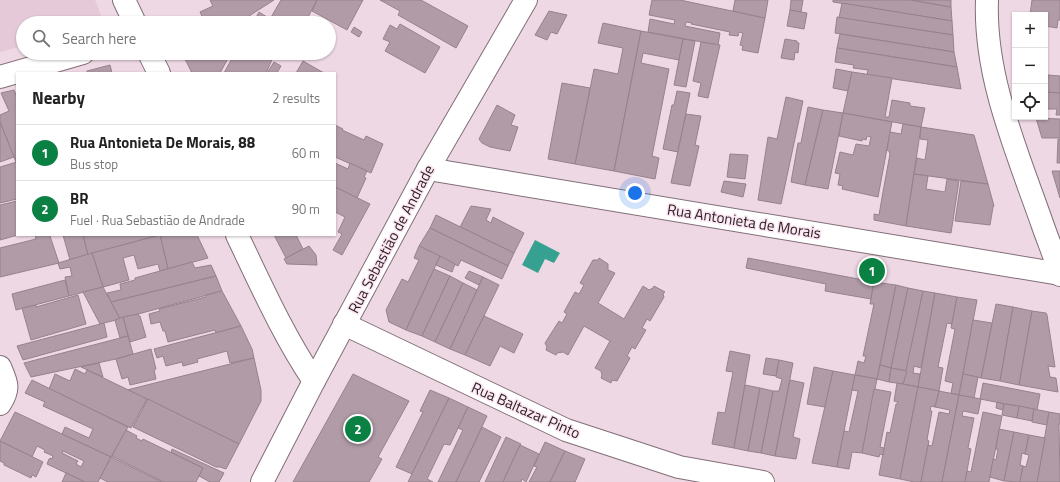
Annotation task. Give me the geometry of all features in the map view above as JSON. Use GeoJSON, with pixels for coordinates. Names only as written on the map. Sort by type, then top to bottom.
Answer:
{"type":"FeatureCollection","features":[{"type":"Feature","properties":{"kind":"street"},"geometry":{"type":"LineString","coordinates":[[124,0],[132,16]]}},
{"type":"Feature","properties":{"kind":"street","name":"Rua Sebastião de Andrade"},"geometry":{"type":"LineString","coordinates":[[262,482],[344,324],[428,169],[526,0]]}},
{"type":"Feature","properties":{"kind":"street"},"geometry":{"type":"LineString","coordinates":[[987,0],[986,22],[1002,108],[1060,274]]}},
{"type":"Feature","properties":{"kind":"street"},"geometry":{"type":"LineString","coordinates":[[17,72],[59,60]]}},
{"type":"Feature","properties":{"kind":"street"},"geometry":{"type":"LineString","coordinates":[[152,60],[158,72]]}},
{"type":"Feature","properties":{"kind":"street"},"geometry":{"type":"LineString","coordinates":[[0,77],[16,72]]}},
{"type":"Feature","properties":{"kind":"street","name":"Rua Antonieta de Morais"},"geometry":{"type":"LineString","coordinates":[[428,169],[1060,274]]}},
{"type":"Feature","properties":{"kind":"street"},"geometry":{"type":"LineString","coordinates":[[237,236],[284,333],[314,381]]}},
{"type":"Feature","properties":{"kind":"street","name":"Rua Baltazar Pinto"},"geometry":{"type":"LineString","coordinates":[[344,324],[566,430],[679,467],[763,482]]}},
{"type":"Feature","properties":{"kind":"street"},"geometry":{"type":"LineString","coordinates":[[0,367],[7,387],[6,395],[0,404]]}},
{"type":"Feature","properties":{"kind":"shaded area"},"geometry":{"type":"Polygon","coordinates":[[[0,0],[95,0],[101,16],[16,16],[16,48],[0,52],[0,0]]]}},
{"type":"Feature","properties":{"kind":"shaded area"},"geometry":{"type":"Polygon","coordinates":[[[535,240],[560,253],[554,263],[545,259],[538,273],[522,265],[535,240]]]}},
{"type":"Feature","properties":{"kind":"building"},"geometry":{"type":"Polygon","coordinates":[[[210,0],[274,0],[249,16],[202,16],[200,12],[213,6],[210,0]]]}},
{"type":"Feature","properties":{"kind":"building"},"geometry":{"type":"Polygon","coordinates":[[[281,0],[317,0],[309,16],[272,16],[281,0]]]}},
{"type":"Feature","properties":{"kind":"building"},"geometry":{"type":"Polygon","coordinates":[[[317,0],[363,0],[347,30],[336,24],[336,16],[321,16],[312,11],[317,0]]]}},
{"type":"Feature","properties":{"kind":"building"},"geometry":{"type":"Polygon","coordinates":[[[380,0],[421,0],[468,26],[456,48],[398,15],[400,11],[380,0]]]}},
{"type":"Feature","properties":{"kind":"building"},"geometry":{"type":"Polygon","coordinates":[[[652,0],[680,0],[765,18],[758,53],[742,50],[743,46],[740,45],[743,33],[739,32],[738,36],[729,35],[730,32],[691,24],[692,23],[686,22],[685,26],[720,33],[718,45],[648,32],[650,19],[674,24],[675,20],[649,15],[652,0]]]}},
{"type":"Feature","properties":{"kind":"building"},"geometry":{"type":"Polygon","coordinates":[[[735,0],[768,0],[765,18],[733,11],[735,0]]]}},
{"type":"Feature","properties":{"kind":"building"},"geometry":{"type":"Polygon","coordinates":[[[791,0],[803,0],[801,12],[790,10],[791,0]]]}},
{"type":"Feature","properties":{"kind":"building"},"geometry":{"type":"Polygon","coordinates":[[[833,0],[911,0],[951,7],[952,21],[833,2],[833,0]]]}},
{"type":"Feature","properties":{"kind":"building"},"geometry":{"type":"Polygon","coordinates":[[[911,0],[951,0],[951,7],[911,0]]]}},
{"type":"Feature","properties":{"kind":"building"},"geometry":{"type":"Polygon","coordinates":[[[1032,0],[1060,0],[1060,20],[1058,20],[1057,28],[1048,26],[1048,12],[1030,12],[1032,0]]]}},
{"type":"Feature","properties":{"kind":"building"},"geometry":{"type":"Polygon","coordinates":[[[842,3],[952,21],[953,35],[839,18],[842,3]]]}},
{"type":"Feature","properties":{"kind":"building"},"geometry":{"type":"Polygon","coordinates":[[[790,10],[807,13],[804,29],[787,26],[790,10]]]}},
{"type":"Feature","properties":{"kind":"building"},"geometry":{"type":"Polygon","coordinates":[[[549,11],[567,15],[557,34],[551,32],[547,40],[535,35],[549,11]]]}},
{"type":"Feature","properties":{"kind":"building"},"geometry":{"type":"Polygon","coordinates":[[[259,12],[265,16],[257,16],[259,12]]]}},
{"type":"Feature","properties":{"kind":"building"},"geometry":{"type":"Polygon","coordinates":[[[837,17],[953,35],[954,52],[835,33],[837,17]]]}},
{"type":"Feature","properties":{"kind":"building"},"geometry":{"type":"Polygon","coordinates":[[[603,23],[641,31],[614,171],[575,164],[594,69],[618,74],[623,48],[598,43],[603,23]]]}},
{"type":"Feature","properties":{"kind":"building"},"geometry":{"type":"Polygon","coordinates":[[[400,24],[440,47],[425,73],[385,51],[390,42],[383,39],[390,25],[397,29],[400,24]]]}},
{"type":"Feature","properties":{"kind":"building"},"geometry":{"type":"Polygon","coordinates":[[[354,27],[362,32],[359,37],[351,32],[354,27]]]}},
{"type":"Feature","properties":{"kind":"building"},"geometry":{"type":"Polygon","coordinates":[[[641,31],[683,39],[679,60],[643,53],[641,63],[669,69],[652,156],[659,158],[655,179],[614,171],[641,31]]]}},
{"type":"Feature","properties":{"kind":"building"},"geometry":{"type":"Polygon","coordinates":[[[840,34],[954,52],[957,67],[837,48],[840,34]]]}},
{"type":"Feature","properties":{"kind":"building"},"geometry":{"type":"Polygon","coordinates":[[[683,39],[695,41],[686,87],[674,85],[683,39]]]}},
{"type":"Feature","properties":{"kind":"building"},"geometry":{"type":"Polygon","coordinates":[[[785,39],[797,41],[797,43],[799,43],[798,53],[795,52],[794,60],[781,58],[785,39]]]}},
{"type":"Feature","properties":{"kind":"building"},"geometry":{"type":"Polygon","coordinates":[[[701,42],[720,45],[708,98],[698,96],[701,83],[693,81],[701,42]]]}},
{"type":"Feature","properties":{"kind":"building"},"geometry":{"type":"Polygon","coordinates":[[[837,48],[957,67],[961,89],[867,75],[868,70],[853,68],[854,65],[835,62],[837,48]]]}},
{"type":"Feature","properties":{"kind":"building"},"geometry":{"type":"Polygon","coordinates":[[[186,60],[227,60],[221,72],[192,72],[186,60]]]}},
{"type":"Feature","properties":{"kind":"building"},"geometry":{"type":"Polygon","coordinates":[[[231,60],[272,60],[266,72],[225,72],[231,60]]]}},
{"type":"Feature","properties":{"kind":"building"},"geometry":{"type":"Polygon","coordinates":[[[303,61],[322,72],[297,72],[303,61]]]}},
{"type":"Feature","properties":{"kind":"building"},"geometry":{"type":"Polygon","coordinates":[[[274,62],[281,66],[278,72],[268,72],[274,62]]]}},
{"type":"Feature","properties":{"kind":"building"},"geometry":{"type":"Polygon","coordinates":[[[110,65],[112,72],[87,72],[110,65]]]}},
{"type":"Feature","properties":{"kind":"building"},"geometry":{"type":"Polygon","coordinates":[[[836,69],[852,72],[848,91],[833,88],[836,69]]]}},
{"type":"Feature","properties":{"kind":"building"},"geometry":{"type":"Polygon","coordinates":[[[852,72],[892,78],[885,117],[889,117],[892,100],[910,103],[910,106],[925,108],[921,127],[843,113],[852,72]]]}},
{"type":"Feature","properties":{"kind":"building"},"geometry":{"type":"Polygon","coordinates":[[[1048,75],[1060,76],[1060,93],[1048,92],[1048,75]]]}},
{"type":"Feature","properties":{"kind":"building"},"geometry":{"type":"Polygon","coordinates":[[[562,83],[590,88],[575,164],[548,159],[562,83]]]}},
{"type":"Feature","properties":{"kind":"building"},"geometry":{"type":"Polygon","coordinates":[[[14,90],[16,95],[16,162],[0,122],[0,115],[9,111],[1,93],[14,90]]]}},
{"type":"Feature","properties":{"kind":"building"},"geometry":{"type":"Polygon","coordinates":[[[677,91],[690,93],[678,152],[663,149],[672,105],[674,105],[677,91]]]}},
{"type":"Feature","properties":{"kind":"building"},"geometry":{"type":"Polygon","coordinates":[[[1048,92],[1060,93],[1060,115],[1056,115],[1057,109],[1048,109],[1048,92]]]}},
{"type":"Feature","properties":{"kind":"building"},"geometry":{"type":"Polygon","coordinates":[[[786,97],[803,101],[781,204],[758,200],[768,137],[777,139],[786,97]]]}},
{"type":"Feature","properties":{"kind":"building"},"geometry":{"type":"Polygon","coordinates":[[[497,105],[515,115],[511,125],[518,127],[510,151],[490,147],[482,143],[479,139],[497,105]]]}},
{"type":"Feature","properties":{"kind":"building"},"geometry":{"type":"Polygon","coordinates":[[[808,107],[823,110],[805,185],[791,182],[798,143],[801,143],[808,107]]]}},
{"type":"Feature","properties":{"kind":"building"},"geometry":{"type":"Polygon","coordinates":[[[823,110],[843,113],[828,189],[805,185],[823,110]]]}},
{"type":"Feature","properties":{"kind":"building"},"geometry":{"type":"Polygon","coordinates":[[[843,113],[892,122],[878,197],[842,189],[843,186],[838,185],[840,174],[835,173],[840,152],[853,155],[856,144],[869,146],[871,137],[867,136],[866,140],[863,139],[862,141],[839,136],[843,113]]]}},
{"type":"Feature","properties":{"kind":"building"},"geometry":{"type":"Polygon","coordinates":[[[686,114],[701,116],[695,145],[699,146],[690,186],[671,183],[686,114]]]}},
{"type":"Feature","properties":{"kind":"building"},"geometry":{"type":"Polygon","coordinates":[[[1060,119],[1060,138],[1042,138],[1037,120],[1060,119]]]}},
{"type":"Feature","properties":{"kind":"building"},"geometry":{"type":"Polygon","coordinates":[[[0,122],[14,157],[0,162],[0,122]]]}},
{"type":"Feature","properties":{"kind":"building"},"geometry":{"type":"Polygon","coordinates":[[[903,124],[921,127],[906,226],[874,220],[874,214],[879,215],[890,154],[887,150],[890,132],[901,134],[903,124]]]}},
{"type":"Feature","properties":{"kind":"building"},"geometry":{"type":"Polygon","coordinates":[[[336,126],[343,129],[342,130],[364,140],[366,136],[383,144],[371,173],[336,157],[336,126]]]}},
{"type":"Feature","properties":{"kind":"building"},"geometry":{"type":"Polygon","coordinates":[[[921,127],[974,135],[988,184],[914,174],[917,158],[925,160],[928,140],[920,139],[921,127]]]}},
{"type":"Feature","properties":{"kind":"building"},"geometry":{"type":"Polygon","coordinates":[[[1058,139],[1060,139],[1060,163],[1057,163],[1058,139]]]}},
{"type":"Feature","properties":{"kind":"building"},"geometry":{"type":"Polygon","coordinates":[[[730,154],[748,155],[745,179],[727,177],[730,154]]]}},
{"type":"Feature","properties":{"kind":"building"},"geometry":{"type":"Polygon","coordinates":[[[16,162],[16,199],[0,203],[0,167],[16,162]]]}},
{"type":"Feature","properties":{"kind":"building"},"geometry":{"type":"Polygon","coordinates":[[[336,163],[348,169],[350,163],[367,171],[364,177],[366,178],[357,198],[336,188],[336,163]]]}},
{"type":"Feature","properties":{"kind":"building"},"geometry":{"type":"Polygon","coordinates":[[[1052,171],[1060,171],[1060,198],[1052,171]]]}},
{"type":"Feature","properties":{"kind":"building"},"geometry":{"type":"Polygon","coordinates":[[[914,174],[928,176],[926,189],[945,192],[947,179],[959,181],[951,233],[906,226],[914,174]]]}},
{"type":"Feature","properties":{"kind":"building"},"geometry":{"type":"Polygon","coordinates":[[[724,181],[746,184],[743,197],[721,192],[724,181]]]}},
{"type":"Feature","properties":{"kind":"building"},"geometry":{"type":"Polygon","coordinates":[[[961,181],[988,184],[994,206],[990,225],[955,221],[961,181]]]}},
{"type":"Feature","properties":{"kind":"building"},"geometry":{"type":"Polygon","coordinates":[[[336,187],[370,204],[342,255],[333,250],[342,234],[338,232],[345,217],[336,212],[336,187]]]}},
{"type":"Feature","properties":{"kind":"building"},"geometry":{"type":"Polygon","coordinates":[[[16,201],[16,236],[0,240],[0,205],[16,201]]]}},
{"type":"Feature","properties":{"kind":"building"},"geometry":{"type":"Polygon","coordinates":[[[471,206],[491,209],[486,220],[491,223],[493,217],[524,233],[514,253],[460,227],[471,206]]]}},
{"type":"Feature","properties":{"kind":"building"},"geometry":{"type":"Polygon","coordinates":[[[436,215],[514,253],[508,266],[430,228],[436,215]]]}},
{"type":"Feature","properties":{"kind":"building"},"geometry":{"type":"Polygon","coordinates":[[[430,228],[508,266],[502,279],[461,260],[458,266],[419,246],[430,228]]]}},
{"type":"Feature","properties":{"kind":"building"},"geometry":{"type":"Polygon","coordinates":[[[35,236],[50,236],[59,263],[0,277],[0,248],[36,239],[35,236]]]}},
{"type":"Feature","properties":{"kind":"building"},"geometry":{"type":"Polygon","coordinates":[[[63,236],[83,236],[88,255],[70,260],[63,236]]]}},
{"type":"Feature","properties":{"kind":"building"},"geometry":{"type":"Polygon","coordinates":[[[83,236],[155,236],[88,255],[83,236]]]}},
{"type":"Feature","properties":{"kind":"building"},"geometry":{"type":"Polygon","coordinates":[[[160,236],[197,236],[208,258],[168,269],[160,236]]]}},
{"type":"Feature","properties":{"kind":"building"},"geometry":{"type":"Polygon","coordinates":[[[160,236],[168,269],[160,271],[158,264],[138,269],[134,255],[123,258],[129,280],[103,287],[92,253],[160,236]]]}},
{"type":"Feature","properties":{"kind":"building"},"geometry":{"type":"Polygon","coordinates":[[[275,236],[296,236],[303,249],[286,258],[275,236]]]}},
{"type":"Feature","properties":{"kind":"building"},"geometry":{"type":"Polygon","coordinates":[[[309,246],[316,255],[317,265],[287,264],[284,259],[309,246]]]}},
{"type":"Feature","properties":{"kind":"building"},"geometry":{"type":"Polygon","coordinates":[[[419,246],[440,256],[406,330],[389,322],[386,310],[402,279],[408,282],[419,260],[414,258],[419,246]]]}},
{"type":"Feature","properties":{"kind":"building"},"geometry":{"type":"Polygon","coordinates":[[[92,253],[103,287],[69,296],[65,277],[72,276],[70,267],[60,269],[58,263],[92,253]]]}},
{"type":"Feature","properties":{"kind":"building"},"geometry":{"type":"Polygon","coordinates":[[[440,256],[455,264],[452,272],[436,265],[440,256]]]}},
{"type":"Feature","properties":{"kind":"building"},"geometry":{"type":"Polygon","coordinates":[[[599,258],[608,264],[608,270],[615,273],[598,303],[624,319],[643,286],[649,290],[654,286],[665,292],[663,294],[664,297],[650,321],[647,319],[642,328],[646,330],[635,349],[632,347],[627,356],[630,358],[617,381],[612,380],[611,383],[601,378],[601,371],[595,368],[610,341],[584,326],[568,355],[563,352],[557,353],[556,355],[546,350],[547,347],[545,343],[559,321],[562,323],[567,314],[564,312],[575,292],[579,294],[584,285],[580,283],[593,260],[598,260],[599,258]]]}},
{"type":"Feature","properties":{"kind":"building"},"geometry":{"type":"Polygon","coordinates":[[[748,258],[874,282],[871,299],[825,291],[826,284],[746,268],[748,258]]]}},
{"type":"Feature","properties":{"kind":"building"},"geometry":{"type":"Polygon","coordinates":[[[192,262],[195,268],[211,265],[216,276],[111,302],[107,293],[121,290],[120,284],[135,280],[135,278],[192,262]]]}},
{"type":"Feature","properties":{"kind":"building"},"geometry":{"type":"Polygon","coordinates":[[[434,269],[450,276],[422,336],[406,330],[434,269]]]}},
{"type":"Feature","properties":{"kind":"building"},"geometry":{"type":"Polygon","coordinates":[[[469,271],[483,277],[479,285],[465,278],[469,271]]]}},
{"type":"Feature","properties":{"kind":"building"},"geometry":{"type":"Polygon","coordinates":[[[216,276],[222,291],[120,319],[111,302],[216,276]]]}},
{"type":"Feature","properties":{"kind":"building"},"geometry":{"type":"Polygon","coordinates":[[[450,276],[463,283],[435,342],[422,336],[450,276]]]}},
{"type":"Feature","properties":{"kind":"building"},"geometry":{"type":"Polygon","coordinates":[[[483,277],[499,285],[465,355],[450,349],[483,277]]]}},
{"type":"Feature","properties":{"kind":"building"},"geometry":{"type":"Polygon","coordinates":[[[65,280],[69,296],[16,310],[12,294],[65,280]]]}},
{"type":"Feature","properties":{"kind":"building"},"geometry":{"type":"Polygon","coordinates":[[[874,282],[896,285],[877,379],[855,375],[858,361],[864,363],[866,356],[863,356],[874,304],[870,304],[874,282]]]}},
{"type":"Feature","properties":{"kind":"building"},"geometry":{"type":"Polygon","coordinates":[[[463,283],[477,290],[450,349],[435,342],[463,283]]]}},
{"type":"Feature","properties":{"kind":"building"},"geometry":{"type":"Polygon","coordinates":[[[896,285],[908,288],[891,368],[880,365],[896,285]]]}},
{"type":"Feature","properties":{"kind":"building"},"geometry":{"type":"Polygon","coordinates":[[[103,287],[120,319],[100,324],[83,292],[103,287]]]}},
{"type":"Feature","properties":{"kind":"building"},"geometry":{"type":"Polygon","coordinates":[[[908,288],[923,291],[907,371],[891,368],[908,288]]]}},
{"type":"Feature","properties":{"kind":"building"},"geometry":{"type":"Polygon","coordinates":[[[222,291],[241,326],[216,333],[215,330],[168,342],[165,331],[163,331],[160,322],[151,324],[149,314],[160,311],[159,309],[206,297],[206,295],[222,291]]]}},
{"type":"Feature","properties":{"kind":"building"},"geometry":{"type":"Polygon","coordinates":[[[923,291],[935,293],[921,368],[914,366],[913,373],[920,374],[918,387],[903,384],[923,291]]]}},
{"type":"Feature","properties":{"kind":"building"},"geometry":{"type":"Polygon","coordinates":[[[935,293],[957,297],[952,324],[947,323],[938,367],[943,368],[939,391],[918,387],[935,293]]]}},
{"type":"Feature","properties":{"kind":"building"},"geometry":{"type":"Polygon","coordinates":[[[78,295],[86,324],[31,340],[22,308],[36,305],[36,307],[78,295]]]}},
{"type":"Feature","properties":{"kind":"building"},"geometry":{"type":"Polygon","coordinates":[[[957,297],[977,300],[959,395],[951,393],[953,383],[945,381],[955,329],[951,328],[957,297]]]}},
{"type":"Feature","properties":{"kind":"building"},"geometry":{"type":"Polygon","coordinates":[[[996,304],[1013,307],[1000,381],[981,378],[996,304]]]}},
{"type":"Feature","properties":{"kind":"building"},"geometry":{"type":"Polygon","coordinates":[[[1013,307],[1032,311],[1019,385],[1000,381],[1013,307]]]}},
{"type":"Feature","properties":{"kind":"building"},"geometry":{"type":"Polygon","coordinates":[[[1032,311],[1046,313],[1047,315],[1055,367],[1048,366],[1050,377],[1056,378],[1058,392],[1019,385],[1032,311]]]}},
{"type":"Feature","properties":{"kind":"building"},"geometry":{"type":"Polygon","coordinates":[[[138,314],[140,316],[146,337],[130,342],[123,317],[138,314]]]}},
{"type":"Feature","properties":{"kind":"building"},"geometry":{"type":"Polygon","coordinates":[[[484,316],[523,334],[514,353],[500,346],[490,366],[465,355],[484,316]]]}},
{"type":"Feature","properties":{"kind":"building"},"geometry":{"type":"Polygon","coordinates":[[[123,317],[128,336],[120,338],[115,320],[123,317]]]}},
{"type":"Feature","properties":{"kind":"building"},"geometry":{"type":"Polygon","coordinates":[[[973,320],[992,323],[981,378],[963,374],[973,320]]]}},
{"type":"Feature","properties":{"kind":"building"},"geometry":{"type":"Polygon","coordinates":[[[104,323],[107,337],[23,360],[17,346],[104,323]]]}},
{"type":"Feature","properties":{"kind":"building"},"geometry":{"type":"Polygon","coordinates":[[[241,326],[252,349],[254,358],[230,363],[227,351],[197,359],[198,362],[183,366],[182,362],[166,366],[163,356],[157,358],[154,349],[241,326]]]}},
{"type":"Feature","properties":{"kind":"building"},"geometry":{"type":"Polygon","coordinates":[[[128,336],[133,354],[116,359],[31,377],[24,363],[128,336]]]}},
{"type":"Feature","properties":{"kind":"building"},"geometry":{"type":"Polygon","coordinates":[[[151,349],[156,369],[154,370],[156,379],[130,385],[128,377],[122,379],[116,359],[151,349]]]}},
{"type":"Feature","properties":{"kind":"building"},"geometry":{"type":"Polygon","coordinates":[[[730,351],[750,355],[734,448],[712,444],[718,412],[725,413],[733,372],[726,371],[730,351]]]}},
{"type":"Feature","properties":{"kind":"building"},"geometry":{"type":"Polygon","coordinates":[[[254,358],[261,390],[261,401],[239,444],[127,390],[254,358]]]}},
{"type":"Feature","properties":{"kind":"building"},"geometry":{"type":"Polygon","coordinates":[[[766,358],[779,360],[776,376],[763,374],[766,358]]]}},
{"type":"Feature","properties":{"kind":"building"},"geometry":{"type":"Polygon","coordinates":[[[779,360],[793,363],[775,456],[761,453],[773,391],[779,391],[782,379],[776,377],[779,360]]]}},
{"type":"Feature","properties":{"kind":"building"},"geometry":{"type":"Polygon","coordinates":[[[99,363],[103,377],[81,367],[99,363]]]}},
{"type":"Feature","properties":{"kind":"building"},"geometry":{"type":"Polygon","coordinates":[[[880,365],[891,368],[889,382],[877,379],[880,365]]]}},
{"type":"Feature","properties":{"kind":"building"},"geometry":{"type":"Polygon","coordinates":[[[814,367],[833,371],[825,407],[807,404],[814,367]]]}},
{"type":"Feature","properties":{"kind":"building"},"geometry":{"type":"Polygon","coordinates":[[[891,368],[907,371],[903,384],[889,382],[891,368]]]}},
{"type":"Feature","properties":{"kind":"building"},"geometry":{"type":"Polygon","coordinates":[[[75,369],[85,374],[87,370],[147,399],[131,428],[49,389],[55,374],[70,381],[75,369]]]}},
{"type":"Feature","properties":{"kind":"building"},"geometry":{"type":"Polygon","coordinates":[[[833,371],[855,375],[837,467],[812,463],[833,371]]]}},
{"type":"Feature","properties":{"kind":"building"},"geometry":{"type":"Polygon","coordinates":[[[353,374],[409,401],[378,457],[382,459],[369,482],[293,482],[353,374]]]}},
{"type":"Feature","properties":{"kind":"building"},"geometry":{"type":"Polygon","coordinates":[[[963,374],[978,377],[974,398],[959,395],[963,374]]]}},
{"type":"Feature","properties":{"kind":"building"},"geometry":{"type":"Polygon","coordinates":[[[855,375],[877,379],[862,453],[852,452],[849,469],[837,467],[844,431],[849,432],[858,391],[852,390],[855,375]]]}},
{"type":"Feature","properties":{"kind":"building"},"geometry":{"type":"Polygon","coordinates":[[[32,380],[128,427],[111,457],[62,434],[65,427],[89,438],[93,429],[43,406],[45,402],[25,393],[32,380]]]}},
{"type":"Feature","properties":{"kind":"building"},"geometry":{"type":"Polygon","coordinates":[[[790,380],[804,383],[793,437],[800,439],[796,459],[775,456],[790,380]]]}},
{"type":"Feature","properties":{"kind":"building"},"geometry":{"type":"Polygon","coordinates":[[[897,383],[918,387],[900,479],[879,475],[887,432],[890,433],[896,404],[898,402],[894,401],[897,383]]]}},
{"type":"Feature","properties":{"kind":"building"},"geometry":{"type":"Polygon","coordinates":[[[983,383],[1040,394],[1037,410],[980,399],[983,383]]]}},
{"type":"Feature","properties":{"kind":"building"},"geometry":{"type":"Polygon","coordinates":[[[745,385],[760,388],[748,451],[734,448],[745,385]]]}},
{"type":"Feature","properties":{"kind":"building"},"geometry":{"type":"Polygon","coordinates":[[[918,387],[939,391],[935,407],[931,406],[930,411],[932,411],[927,440],[929,441],[921,482],[914,482],[900,479],[918,387]]]}},
{"type":"Feature","properties":{"kind":"building"},"geometry":{"type":"Polygon","coordinates":[[[760,388],[773,391],[761,453],[748,451],[760,388]]]}},
{"type":"Feature","properties":{"kind":"building"},"geometry":{"type":"Polygon","coordinates":[[[874,389],[891,392],[880,447],[884,448],[883,455],[880,454],[879,457],[862,453],[874,389]]]}},
{"type":"Feature","properties":{"kind":"building"},"geometry":{"type":"Polygon","coordinates":[[[430,390],[449,398],[412,474],[396,467],[423,412],[420,411],[430,390]]]}},
{"type":"Feature","properties":{"kind":"building"},"geometry":{"type":"Polygon","coordinates":[[[939,391],[959,395],[942,482],[921,482],[928,445],[932,446],[939,412],[949,414],[950,410],[935,407],[939,391]]]}},
{"type":"Feature","properties":{"kind":"building"},"geometry":{"type":"Polygon","coordinates":[[[959,395],[981,399],[978,414],[963,411],[962,416],[974,418],[968,448],[971,449],[965,482],[942,482],[959,395]]]}},
{"type":"Feature","properties":{"kind":"building"},"geometry":{"type":"Polygon","coordinates":[[[449,398],[468,407],[450,445],[444,444],[427,479],[433,482],[408,482],[449,398]]]}},
{"type":"Feature","properties":{"kind":"building"},"geometry":{"type":"Polygon","coordinates":[[[148,399],[239,444],[226,469],[216,467],[133,427],[148,399]]]}},
{"type":"Feature","properties":{"kind":"building"},"geometry":{"type":"Polygon","coordinates":[[[997,402],[1004,404],[1003,410],[996,408],[997,402]]]}},
{"type":"Feature","properties":{"kind":"building"},"geometry":{"type":"Polygon","coordinates":[[[1004,404],[1019,406],[1017,418],[1002,415],[1004,404]]]}},
{"type":"Feature","properties":{"kind":"building"},"geometry":{"type":"Polygon","coordinates":[[[1019,406],[1034,409],[1032,421],[1017,418],[1019,406]]]}},
{"type":"Feature","properties":{"kind":"building"},"geometry":{"type":"Polygon","coordinates":[[[468,407],[487,416],[456,482],[438,482],[463,430],[458,428],[468,407]]]}},
{"type":"Feature","properties":{"kind":"building"},"geometry":{"type":"Polygon","coordinates":[[[1034,409],[1049,412],[1047,425],[1032,422],[1034,409]]]}},
{"type":"Feature","properties":{"kind":"building"},"geometry":{"type":"Polygon","coordinates":[[[15,412],[111,457],[98,482],[85,482],[47,464],[49,459],[52,459],[53,456],[44,452],[45,450],[37,446],[32,457],[0,441],[15,412]],[[63,451],[62,453],[78,461],[76,464],[81,467],[84,461],[63,451]]]}},
{"type":"Feature","properties":{"kind":"building"},"geometry":{"type":"Polygon","coordinates":[[[983,412],[1002,416],[989,482],[965,482],[967,471],[971,472],[983,412]]]}},
{"type":"Feature","properties":{"kind":"building"},"geometry":{"type":"Polygon","coordinates":[[[1049,412],[1060,414],[1060,482],[1037,482],[1049,412]]]}},
{"type":"Feature","properties":{"kind":"building"},"geometry":{"type":"Polygon","coordinates":[[[482,427],[501,437],[479,482],[456,482],[482,427]]]}},
{"type":"Feature","properties":{"kind":"building"},"geometry":{"type":"Polygon","coordinates":[[[999,429],[1014,432],[1004,481],[990,477],[993,459],[996,460],[999,429]]]}},
{"type":"Feature","properties":{"kind":"building"},"geometry":{"type":"Polygon","coordinates":[[[126,430],[137,436],[136,438],[142,441],[143,439],[203,468],[196,482],[164,482],[112,456],[126,430]]]}},
{"type":"Feature","properties":{"kind":"building"},"geometry":{"type":"Polygon","coordinates":[[[1014,432],[1029,435],[1025,454],[1022,453],[1020,465],[1023,466],[1020,482],[1004,481],[1014,432]]]}},
{"type":"Feature","properties":{"kind":"building"},"geometry":{"type":"Polygon","coordinates":[[[1029,435],[1045,438],[1037,482],[1020,482],[1023,466],[1026,467],[1029,455],[1025,454],[1029,435]]]}},
{"type":"Feature","properties":{"kind":"building"},"geometry":{"type":"Polygon","coordinates":[[[506,437],[521,444],[503,482],[485,482],[506,437]]]}},
{"type":"Feature","properties":{"kind":"building"},"geometry":{"type":"Polygon","coordinates":[[[0,441],[43,462],[36,477],[32,475],[31,478],[4,465],[4,463],[0,461],[0,441]]]}},
{"type":"Feature","properties":{"kind":"building"},"geometry":{"type":"Polygon","coordinates":[[[545,442],[565,451],[550,482],[529,482],[537,467],[534,466],[545,442]]]}},
{"type":"Feature","properties":{"kind":"building"},"geometry":{"type":"Polygon","coordinates":[[[520,445],[539,454],[526,482],[522,479],[521,482],[503,482],[520,445]]]}},
{"type":"Feature","properties":{"kind":"building"},"geometry":{"type":"Polygon","coordinates":[[[172,449],[224,473],[219,482],[210,482],[199,476],[203,468],[171,452],[172,449]]]}},
{"type":"Feature","properties":{"kind":"building"},"geometry":{"type":"Polygon","coordinates":[[[565,451],[585,459],[575,482],[550,482],[565,451]]]}},
{"type":"Feature","properties":{"kind":"building"},"geometry":{"type":"Polygon","coordinates":[[[111,457],[162,482],[108,482],[100,478],[111,457]]]}},
{"type":"Feature","properties":{"kind":"building"},"geometry":{"type":"Polygon","coordinates":[[[66,473],[85,482],[62,482],[66,473]]]}},
{"type":"Feature","properties":{"kind":"place","name":"Rua Antonieta De Morais, 88"},"geometry":{"type":"Point","coordinates":[872,271]}},
{"type":"Feature","properties":{"kind":"place","name":"BR"},"geometry":{"type":"Point","coordinates":[358,429]}}]}
